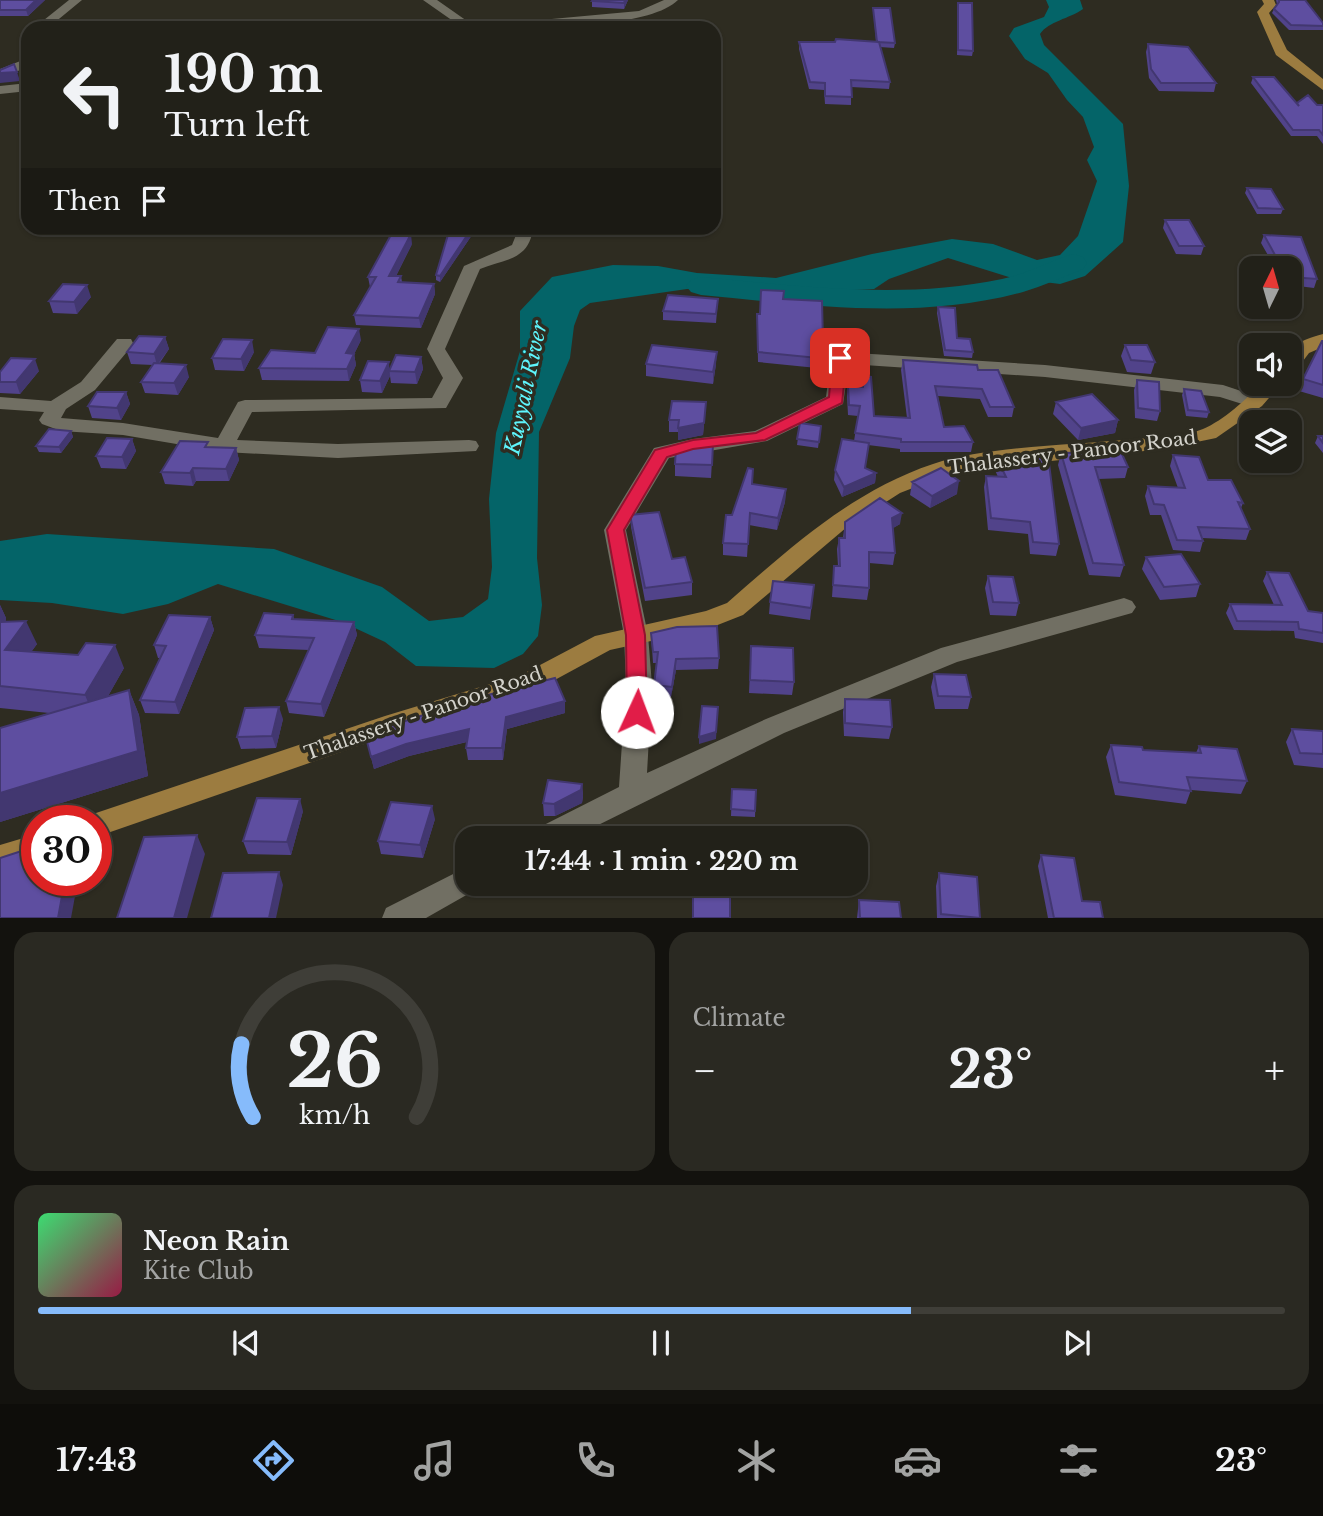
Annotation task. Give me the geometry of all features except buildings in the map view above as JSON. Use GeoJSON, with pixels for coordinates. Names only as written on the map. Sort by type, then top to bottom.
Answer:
{"type":"FeatureCollection","features":[{"type":"Feature","properties":{"kind":"main road"},"geometry":{"type":"LineString","coordinates":[[1268,0],[1270,5],[1263,12],[1281,52],[1323,86]]}},
{"type":"Feature","properties":{"kind":"main road"},"geometry":{"type":"LineString","coordinates":[[1302,349],[1323,340]]}},
{"type":"Feature","properties":{"kind":"main road","name":"Thalassery - Panoor Road"},"geometry":{"type":"LineString","coordinates":[[112,820],[385,726],[531,681],[604,642],[710,620],[735,609],[801,551],[839,522],[892,488],[941,469],[985,461],[1163,443],[1209,435],[1260,396]]}},
{"type":"Feature","properties":{"kind":"main road"},"geometry":{"type":"LineString","coordinates":[[0,858],[21,851]]}},
{"type":"Feature","properties":{"kind":"street"},"geometry":{"type":"LineString","coordinates":[[49,21],[76,0]]}},
{"type":"Feature","properties":{"kind":"street"},"geometry":{"type":"LineString","coordinates":[[429,0],[460,21]]}},
{"type":"Feature","properties":{"kind":"street"},"geometry":{"type":"LineString","coordinates":[[573,21],[639,15],[655,11],[672,0]]}},
{"type":"Feature","properties":{"kind":"street"},"geometry":{"type":"LineString","coordinates":[[0,74],[21,65]]}},
{"type":"Feature","properties":{"kind":"street"},"geometry":{"type":"LineString","coordinates":[[0,90],[21,88]]}},
{"type":"Feature","properties":{"kind":"street"},"geometry":{"type":"LineString","coordinates":[[223,446],[245,406],[439,404],[453,378],[436,349],[473,266],[481,261],[500,258],[518,247],[523,235]]}},
{"type":"Feature","properties":{"kind":"street"},"geometry":{"type":"LineString","coordinates":[[124,343],[88,386],[55,407],[49,420],[61,425],[123,429],[223,446],[338,451],[468,446]]}},
{"type":"Feature","properties":{"kind":"street"},"geometry":{"type":"LineString","coordinates":[[632,793],[639,685],[636,635],[615,530],[661,453],[693,445],[760,437],[836,400],[840,358],[1045,371],[1223,391],[1255,402]]}},
{"type":"Feature","properties":{"kind":"street"},"geometry":{"type":"LineString","coordinates":[[0,403],[55,407]]}},
{"type":"Feature","properties":{"kind":"street"},"geometry":{"type":"LineString","coordinates":[[569,826],[632,793],[786,721],[950,654],[1124,607]]}},
{"type":"Feature","properties":{"kind":"street"},"geometry":{"type":"LineString","coordinates":[[397,918],[455,887]]}},
{"type":"Feature","properties":{"kind":"water"},"geometry":{"type":"Polygon","coordinates":[[[1046,0],[1080,0],[1083,9],[1049,26],[1040,34],[1044,45],[1123,124],[1129,186],[1123,242],[1085,276],[1060,284],[1012,278],[948,258],[889,279],[874,289],[807,292],[687,289],[590,303],[580,310],[574,326],[570,358],[539,432],[537,558],[542,605],[538,636],[523,654],[494,668],[416,666],[385,642],[342,622],[218,584],[168,604],[123,614],[52,603],[0,600],[0,541],[47,534],[274,549],[382,587],[429,621],[463,617],[488,599],[492,567],[489,499],[496,433],[520,351],[520,311],[552,277],[613,265],[658,266],[697,273],[776,278],[872,254],[952,239],[993,244],[1037,260],[1060,255],[1078,236],[1097,181],[1087,160],[1094,147],[1083,117],[1048,73],[1025,59],[1009,36],[1014,28],[1044,17],[1049,7],[1046,0]]]}},
{"type":"Feature","properties":{"kind":"waterway","name":"Kuyyali River"},"geometry":{"type":"LineString","coordinates":[[701,286],[852,298],[928,298],[1012,286],[1073,263]]}},
{"type":"Feature","properties":{"kind":"route"},"geometry":{"type":"LineString","coordinates":[[637,712],[639,685],[636,635],[615,530],[661,453],[693,445],[760,437],[836,400],[840,358]]}}]}
